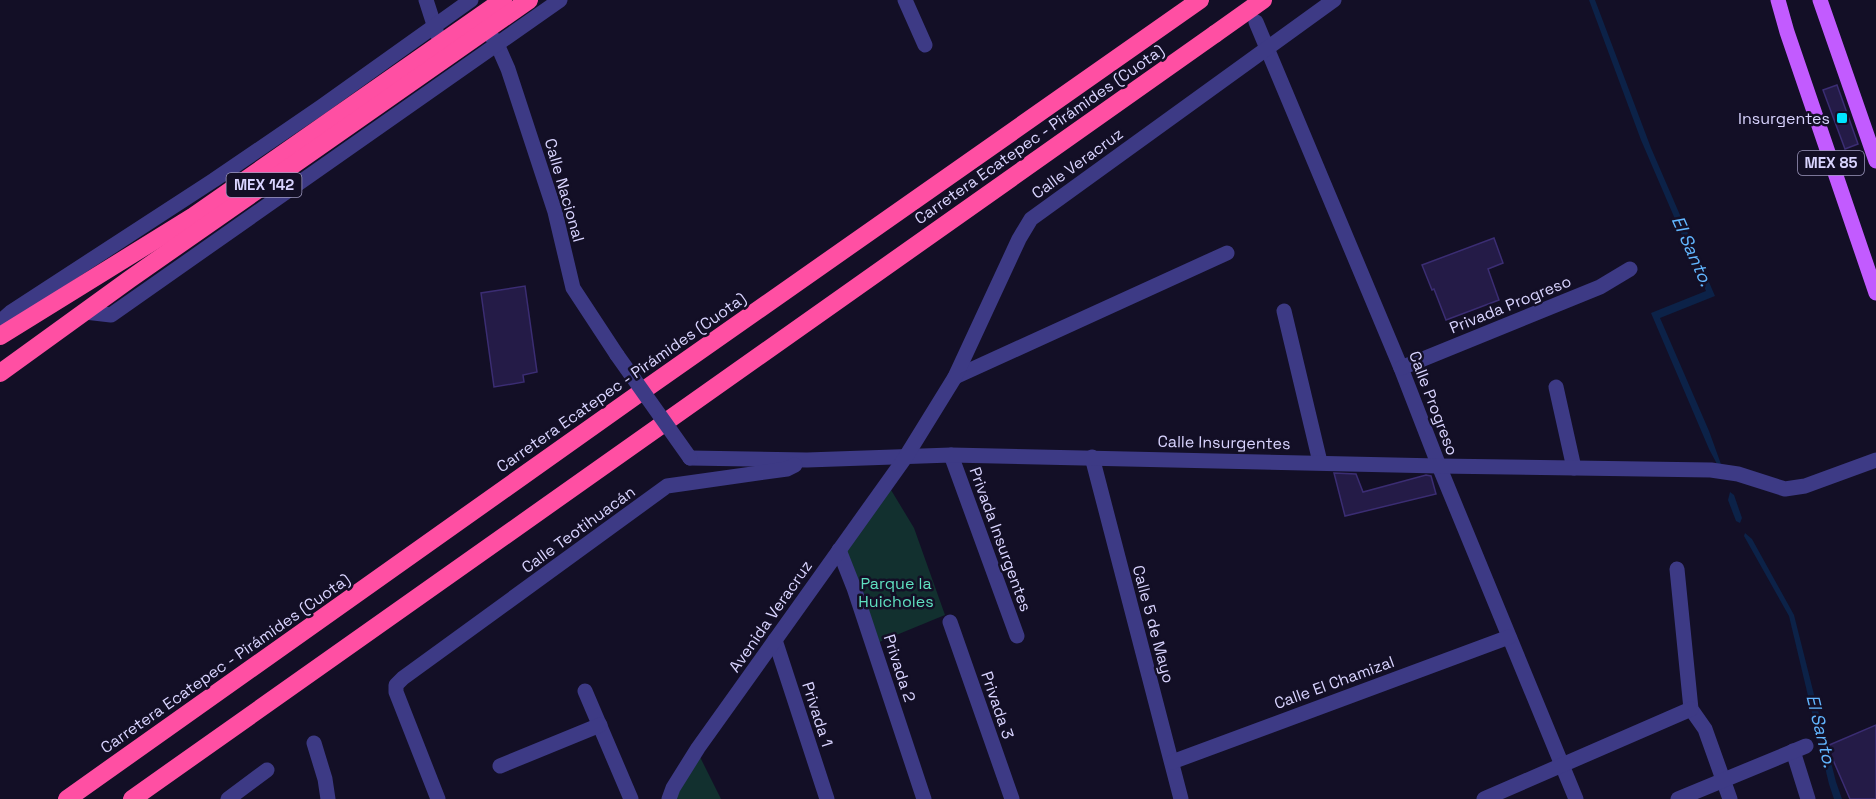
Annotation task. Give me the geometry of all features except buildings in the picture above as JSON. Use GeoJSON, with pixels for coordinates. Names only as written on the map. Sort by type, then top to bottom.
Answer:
{"type":"FeatureCollection","features":[{"type":"Feature","properties":{"kind":"highway","name":"MEX 142"},"geometry":{"type":"LineString","coordinates":[[0,373],[442,52],[503,0]]}},
{"type":"Feature","properties":{"kind":"highway","name":"MEX 142"},"geometry":{"type":"LineString","coordinates":[[0,336],[182,223],[442,52],[491,37],[530,0]]}},
{"type":"Feature","properties":{"kind":"highway","name":"Carretera Ecatepec - Pirámides (Cuota)"},"geometry":{"type":"LineString","coordinates":[[132,799],[1263,0]]}},
{"type":"Feature","properties":{"kind":"highway","name":"Carretera Ecatepec - Pirámides (Cuota)"},"geometry":{"type":"LineString","coordinates":[[67,799],[1198,1]]}},
{"type":"Feature","properties":{"kind":"main road"},"geometry":{"type":"LineString","coordinates":[[1769,0],[1786,32]]}},
{"type":"Feature","properties":{"kind":"main road","name":"MEX 85"},"geometry":{"type":"LineString","coordinates":[[1778,0],[1786,32],[1876,293]]}},
{"type":"Feature","properties":{"kind":"main road","name":"MEX 85"},"geometry":{"type":"LineString","coordinates":[[1820,0],[1876,161]]}},
{"type":"Feature","properties":{"kind":"street"},"geometry":{"type":"LineString","coordinates":[[426,0],[442,52]]}},
{"type":"Feature","properties":{"kind":"street"},"geometry":{"type":"LineString","coordinates":[[0,322],[11,312],[321,107],[471,0]]}},
{"type":"Feature","properties":{"kind":"street"},"geometry":{"type":"LineString","coordinates":[[85,312],[111,315],[491,37],[560,0]]}},
{"type":"Feature","properties":{"kind":"street"},"geometry":{"type":"LineString","coordinates":[[905,0],[926,45]]}},
{"type":"Feature","properties":{"kind":"street","name":"Calle Veracruz"},"geometry":{"type":"LineString","coordinates":[[905,458],[955,377],[1019,239],[1031,219],[1334,0]]}},
{"type":"Feature","properties":{"kind":"street","name":"Calle Progreso"},"geometry":{"type":"LineString","coordinates":[[1256,22],[1401,368],[1576,799]]}},
{"type":"Feature","properties":{"kind":"street","name":"Calle Nacional"},"geometry":{"type":"LineString","coordinates":[[491,37],[508,69],[555,212],[573,288],[617,355]]}},
{"type":"Feature","properties":{"kind":"street"},"geometry":{"type":"LineString","coordinates":[[955,377],[1227,253]]}},
{"type":"Feature","properties":{"kind":"street","name":"Privada Progreso"},"geometry":{"type":"LineString","coordinates":[[1401,368],[1600,287],[1630,269]]}},
{"type":"Feature","properties":{"kind":"street"},"geometry":{"type":"LineString","coordinates":[[1284,311],[1320,462]]}},
{"type":"Feature","properties":{"kind":"street","name":"Calle Insurgentes"},"geometry":{"type":"LineString","coordinates":[[617,355],[690,458],[807,460],[951,455],[1711,470],[1738,474],[1785,489],[1806,486],[1876,460]]}},
{"type":"Feature","properties":{"kind":"street"},"geometry":{"type":"LineString","coordinates":[[1556,387],[1574,468]]}},
{"type":"Feature","properties":{"kind":"street","name":"Privada Insurgentes"},"geometry":{"type":"LineString","coordinates":[[951,455],[1017,636]]}},
{"type":"Feature","properties":{"kind":"street","name":"Avenida Veracruz"},"geometry":{"type":"LineString","coordinates":[[669,799],[673,788],[698,748],[905,458]]}},
{"type":"Feature","properties":{"kind":"street","name":"Calle 5 de Mayo"},"geometry":{"type":"LineString","coordinates":[[1092,458],[1181,799]]}},
{"type":"Feature","properties":{"kind":"street","name":"Calle Teotihuacán"},"geometry":{"type":"LineString","coordinates":[[438,799],[396,692],[396,685],[402,678],[668,486],[787,469],[807,460]]}},
{"type":"Feature","properties":{"kind":"street","name":"Privada 2"},"geometry":{"type":"LineString","coordinates":[[839,550],[854,588],[924,799]]}},
{"type":"Feature","properties":{"kind":"street"},"geometry":{"type":"LineString","coordinates":[[1677,568],[1691,709],[1705,729],[1730,799]]}},
{"type":"Feature","properties":{"kind":"street","name":"Privada 3"},"geometry":{"type":"LineString","coordinates":[[950,622],[1012,799]]}},
{"type":"Feature","properties":{"kind":"street","name":"Calle El Chamizal"},"geometry":{"type":"LineString","coordinates":[[1172,762],[1509,637]]}},
{"type":"Feature","properties":{"kind":"street","name":"Privada 1"},"geometry":{"type":"LineString","coordinates":[[775,640],[827,799]]}},
{"type":"Feature","properties":{"kind":"street"},"geometry":{"type":"LineString","coordinates":[[585,691],[631,799]]}},
{"type":"Feature","properties":{"kind":"street"},"geometry":{"type":"LineString","coordinates":[[1484,799],[1691,709]]}},
{"type":"Feature","properties":{"kind":"street"},"geometry":{"type":"LineString","coordinates":[[500,766],[600,725]]}},
{"type":"Feature","properties":{"kind":"street"},"geometry":{"type":"LineString","coordinates":[[314,743],[325,778],[328,799]]}},
{"type":"Feature","properties":{"kind":"street"},"geometry":{"type":"LineString","coordinates":[[1678,799],[1799,748],[1808,799]]}},
{"type":"Feature","properties":{"kind":"street"},"geometry":{"type":"LineString","coordinates":[[228,799],[267,770]]}},
{"type":"Feature","properties":{"kind":"green space","name":"Parque la Huicholes"},"geometry":{"type":"Polygon","coordinates":[[[888,485],[914,528],[945,615],[872,645],[841,548],[888,485]]]}},
{"type":"Feature","properties":{"kind":"green space"},"geometry":{"type":"Polygon","coordinates":[[[695,747],[721,799],[672,799],[695,747]]]}},
{"type":"Feature","properties":{"kind":"water","name":"El Santo."},"geometry":{"type":"Polygon","coordinates":[[[1589,0],[1595,0],[1651,148],[1715,296],[1660,318],[1709,431],[1722,467],[1717,464],[1709,449],[1651,313],[1706,291],[1641,140],[1589,0]]]}},
{"type":"Feature","properties":{"kind":"water"},"geometry":{"type":"Polygon","coordinates":[[[1730,492],[1734,495],[1742,518],[1740,523],[1736,521],[1728,500],[1730,492]]]}},
{"type":"Feature","properties":{"kind":"water","name":"El Santo."},"geometry":{"type":"Polygon","coordinates":[[[1745,533],[1752,539],[1794,615],[1842,799],[1834,799],[1829,784],[1789,616],[1744,536],[1745,533]]]}},
{"type":"Feature","properties":{"kind":"place","name":"Insurgentes"},"geometry":{"type":"Point","coordinates":[1842,118]}}]}
